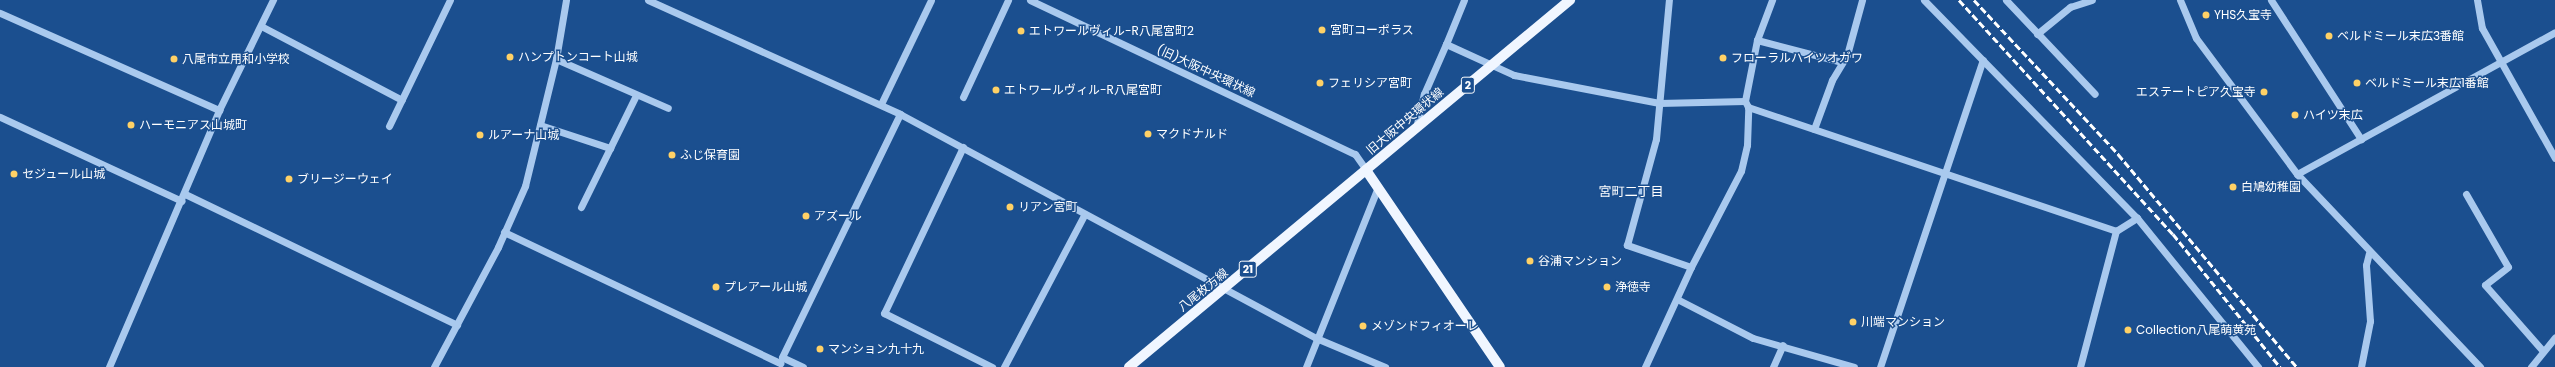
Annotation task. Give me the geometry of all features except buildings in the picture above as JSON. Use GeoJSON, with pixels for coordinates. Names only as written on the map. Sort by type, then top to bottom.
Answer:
{"type":"FeatureCollection","features":[{"type":"Feature","properties":{"kind":"main road","name":"旧大阪中央環状線"},"geometry":{"type":"LineString","coordinates":[[1500,367],[1366,170],[1570,0]]}},
{"type":"Feature","properties":{"kind":"main road","name":"八尾枚方線"},"geometry":{"type":"LineString","coordinates":[[1129,367],[1225,289],[1366,170]]}},
{"type":"Feature","properties":{"kind":"street"},"geometry":{"type":"LineString","coordinates":[[109,367],[185,194],[218,110],[273,0]]}},
{"type":"Feature","properties":{"kind":"street"},"geometry":{"type":"LineString","coordinates":[[389,126],[450,0]]}},
{"type":"Feature","properties":{"kind":"street"},"geometry":{"type":"LineString","coordinates":[[434,367],[504,232],[525,186],[556,59],[566,0]]}},
{"type":"Feature","properties":{"kind":"street"},"geometry":{"type":"LineString","coordinates":[[648,0],[881,104],[963,147],[1084,215],[1316,338],[1385,367]]}},
{"type":"Feature","properties":{"kind":"street"},"geometry":{"type":"LineString","coordinates":[[881,104],[931,0]]}},
{"type":"Feature","properties":{"kind":"street"},"geometry":{"type":"LineString","coordinates":[[963,97],[1008,0]]}},
{"type":"Feature","properties":{"kind":"street","name":"(旧)大阪中央環状線"},"geometry":{"type":"LineString","coordinates":[[1030,0],[1355,154],[1366,170]]}},
{"type":"Feature","properties":{"kind":"street"},"geometry":{"type":"LineString","coordinates":[[1416,129],[1424,94],[1464,0]]}},
{"type":"Feature","properties":{"kind":"street"},"geometry":{"type":"LineString","coordinates":[[1669,0],[1656,139],[1628,245],[1691,267]]}},
{"type":"Feature","properties":{"kind":"street"},"geometry":{"type":"LineString","coordinates":[[1645,367],[1691,267],[1741,171],[1747,145],[1746,104],[1757,40],[1772,0]]}},
{"type":"Feature","properties":{"kind":"street"},"geometry":{"type":"LineString","coordinates":[[1814,129],[1842,62],[1862,0]]}},
{"type":"Feature","properties":{"kind":"street"},"geometry":{"type":"LineString","coordinates":[[1924,0],[2137,218],[2258,367]]}},
{"type":"Feature","properties":{"kind":"street"},"geometry":{"type":"LineString","coordinates":[[2006,0],[2096,94]]}},
{"type":"Feature","properties":{"kind":"street"},"geometry":{"type":"LineString","coordinates":[[2037,34],[2070,7],[2092,0]]}},
{"type":"Feature","properties":{"kind":"street"},"geometry":{"type":"LineString","coordinates":[[2180,0],[2196,38],[2297,174],[2369,253],[2480,367]]}},
{"type":"Feature","properties":{"kind":"street"},"geometry":{"type":"LineString","coordinates":[[2270,0],[2361,139]]}},
{"type":"Feature","properties":{"kind":"street"},"geometry":{"type":"LineString","coordinates":[[2477,0],[2482,28],[2555,158]]}},
{"type":"Feature","properties":{"kind":"street"},"geometry":{"type":"LineString","coordinates":[[0,13],[218,110]]}},
{"type":"Feature","properties":{"kind":"street"},"geometry":{"type":"LineString","coordinates":[[261,26],[402,100]]}},
{"type":"Feature","properties":{"kind":"street"},"geometry":{"type":"LineString","coordinates":[[2297,174],[2555,32]]}},
{"type":"Feature","properties":{"kind":"street"},"geometry":{"type":"LineString","coordinates":[[1757,40],[1842,62]]}},
{"type":"Feature","properties":{"kind":"street"},"geometry":{"type":"LineString","coordinates":[[1446,44],[1514,75],[1659,103],[1746,104],[1814,129],[2116,231]]}},
{"type":"Feature","properties":{"kind":"street"},"geometry":{"type":"LineString","coordinates":[[556,59],[668,108]]}},
{"type":"Feature","properties":{"kind":"street"},"geometry":{"type":"LineString","coordinates":[[1880,367],[1983,60]]}},
{"type":"Feature","properties":{"kind":"street"},"geometry":{"type":"LineString","coordinates":[[581,207],[636,95]]}},
{"type":"Feature","properties":{"kind":"street"},"geometry":{"type":"LineString","coordinates":[[780,362],[900,114]]}},
{"type":"Feature","properties":{"kind":"street"},"geometry":{"type":"LineString","coordinates":[[0,117],[182,201]]}},
{"type":"Feature","properties":{"kind":"street"},"geometry":{"type":"LineString","coordinates":[[540,125],[610,148]]}},
{"type":"Feature","properties":{"kind":"street"},"geometry":{"type":"LineString","coordinates":[[963,147],[884,313],[992,367]]}},
{"type":"Feature","properties":{"kind":"street"},"geometry":{"type":"LineString","coordinates":[[1306,367],[1316,338],[1378,187]]}},
{"type":"Feature","properties":{"kind":"street"},"geometry":{"type":"LineString","coordinates":[[185,194],[457,325]]}},
{"type":"Feature","properties":{"kind":"street"},"geometry":{"type":"LineString","coordinates":[[2466,194],[2508,267],[2485,285],[2543,351]]}},
{"type":"Feature","properties":{"kind":"street"},"geometry":{"type":"LineString","coordinates":[[1004,367],[1084,215]]}},
{"type":"Feature","properties":{"kind":"street"},"geometry":{"type":"LineString","coordinates":[[2080,367],[2116,231],[2137,218]]}},
{"type":"Feature","properties":{"kind":"street"},"geometry":{"type":"LineString","coordinates":[[504,232],[780,362],[803,367]]}},
{"type":"Feature","properties":{"kind":"street"},"geometry":{"type":"LineString","coordinates":[[2361,367],[2370,321],[2366,265],[2369,253]]}},
{"type":"Feature","properties":{"kind":"street"},"geometry":{"type":"LineString","coordinates":[[1677,298],[1753,338],[1783,345],[1854,367]]}},
{"type":"Feature","properties":{"kind":"street"},"geometry":{"type":"LineString","coordinates":[[2531,367],[2555,337]]}},
{"type":"Feature","properties":{"kind":"street"},"geometry":{"type":"LineString","coordinates":[[1773,367],[1783,345]]}},
{"type":"Feature","properties":{"kind":"railway"},"geometry":{"type":"LineString","coordinates":[[1959,0],[2173,234],[2280,367]]}},
{"type":"Feature","properties":{"kind":"railway"},"geometry":{"type":"LineString","coordinates":[[1974,0],[2118,154],[2297,367]]}},
{"type":"Feature","properties":{"kind":"place","name":"YHS久宝寺"},"geometry":{"type":"Point","coordinates":[2206,15]}},
{"type":"Feature","properties":{"kind":"place","name":"宮町コーポラス"},"geometry":{"type":"Point","coordinates":[1322,30]}},
{"type":"Feature","properties":{"kind":"place","name":"エトワールヴィル-R八尾宮町2"},"geometry":{"type":"Point","coordinates":[1021,31]}},
{"type":"Feature","properties":{"kind":"place","name":"ベルドミール末広3番館"},"geometry":{"type":"Point","coordinates":[2329,36]}},
{"type":"Feature","properties":{"kind":"place","name":"ハンプトンコート山城"},"geometry":{"type":"Point","coordinates":[510,57]}},
{"type":"Feature","properties":{"kind":"place","name":"フローラルハイツオガワ"},"geometry":{"type":"Point","coordinates":[1723,58]}},
{"type":"Feature","properties":{"kind":"place","name":"八尾市立用和小学校"},"geometry":{"type":"Point","coordinates":[174,59]}},
{"type":"Feature","properties":{"kind":"place","name":"フェリシア宮町"},"geometry":{"type":"Point","coordinates":[1320,83]}},
{"type":"Feature","properties":{"kind":"place","name":"ベルドミール末広1番館"},"geometry":{"type":"Point","coordinates":[2357,83]}},
{"type":"Feature","properties":{"kind":"place","name":"エトワールヴィル-R八尾宮町"},"geometry":{"type":"Point","coordinates":[996,90]}},
{"type":"Feature","properties":{"kind":"place","name":"エステートピア久宝寺"},"geometry":{"type":"Point","coordinates":[2264,92]}},
{"type":"Feature","properties":{"kind":"place","name":"ハイツ末広"},"geometry":{"type":"Point","coordinates":[2295,115]}},
{"type":"Feature","properties":{"kind":"place","name":"ハーモニアス山城町"},"geometry":{"type":"Point","coordinates":[131,125]}},
{"type":"Feature","properties":{"kind":"place","name":"マクドナルド"},"geometry":{"type":"Point","coordinates":[1148,134]}},
{"type":"Feature","properties":{"kind":"place","name":"ルアーナ山城"},"geometry":{"type":"Point","coordinates":[480,135]}},
{"type":"Feature","properties":{"kind":"place","name":"ふじ保育園"},"geometry":{"type":"Point","coordinates":[672,155]}},
{"type":"Feature","properties":{"kind":"place","name":"セジュール山城"},"geometry":{"type":"Point","coordinates":[14,174]}},
{"type":"Feature","properties":{"kind":"place","name":"ブリージーウェイ"},"geometry":{"type":"Point","coordinates":[289,179]}},
{"type":"Feature","properties":{"kind":"place","name":"白鳩幼稚園"},"geometry":{"type":"Point","coordinates":[2233,187]}},
{"type":"Feature","properties":{"kind":"place","name":"リアン宮町"},"geometry":{"type":"Point","coordinates":[1010,207]}},
{"type":"Feature","properties":{"kind":"place","name":"アズール"},"geometry":{"type":"Point","coordinates":[806,216]}},
{"type":"Feature","properties":{"kind":"place","name":"谷浦マンション"},"geometry":{"type":"Point","coordinates":[1530,261]}},
{"type":"Feature","properties":{"kind":"place","name":"プレアール山城"},"geometry":{"type":"Point","coordinates":[716,287]}},
{"type":"Feature","properties":{"kind":"place","name":"浄徳寺"},"geometry":{"type":"Point","coordinates":[1607,287]}},
{"type":"Feature","properties":{"kind":"place","name":"川端マンション"},"geometry":{"type":"Point","coordinates":[1853,322]}},
{"type":"Feature","properties":{"kind":"place","name":"メゾンドフィオーレ"},"geometry":{"type":"Point","coordinates":[1363,326]}},
{"type":"Feature","properties":{"kind":"place","name":"Collection八尾萌黄苑"},"geometry":{"type":"Point","coordinates":[2128,330]}},
{"type":"Feature","properties":{"kind":"place","name":"マンション九十九"},"geometry":{"type":"Point","coordinates":[820,349]}},
{"type":"Feature","properties":{"kind":"district","name":"宮町二丁目"},"geometry":{"type":"Point","coordinates":[1631,192]}}]}
